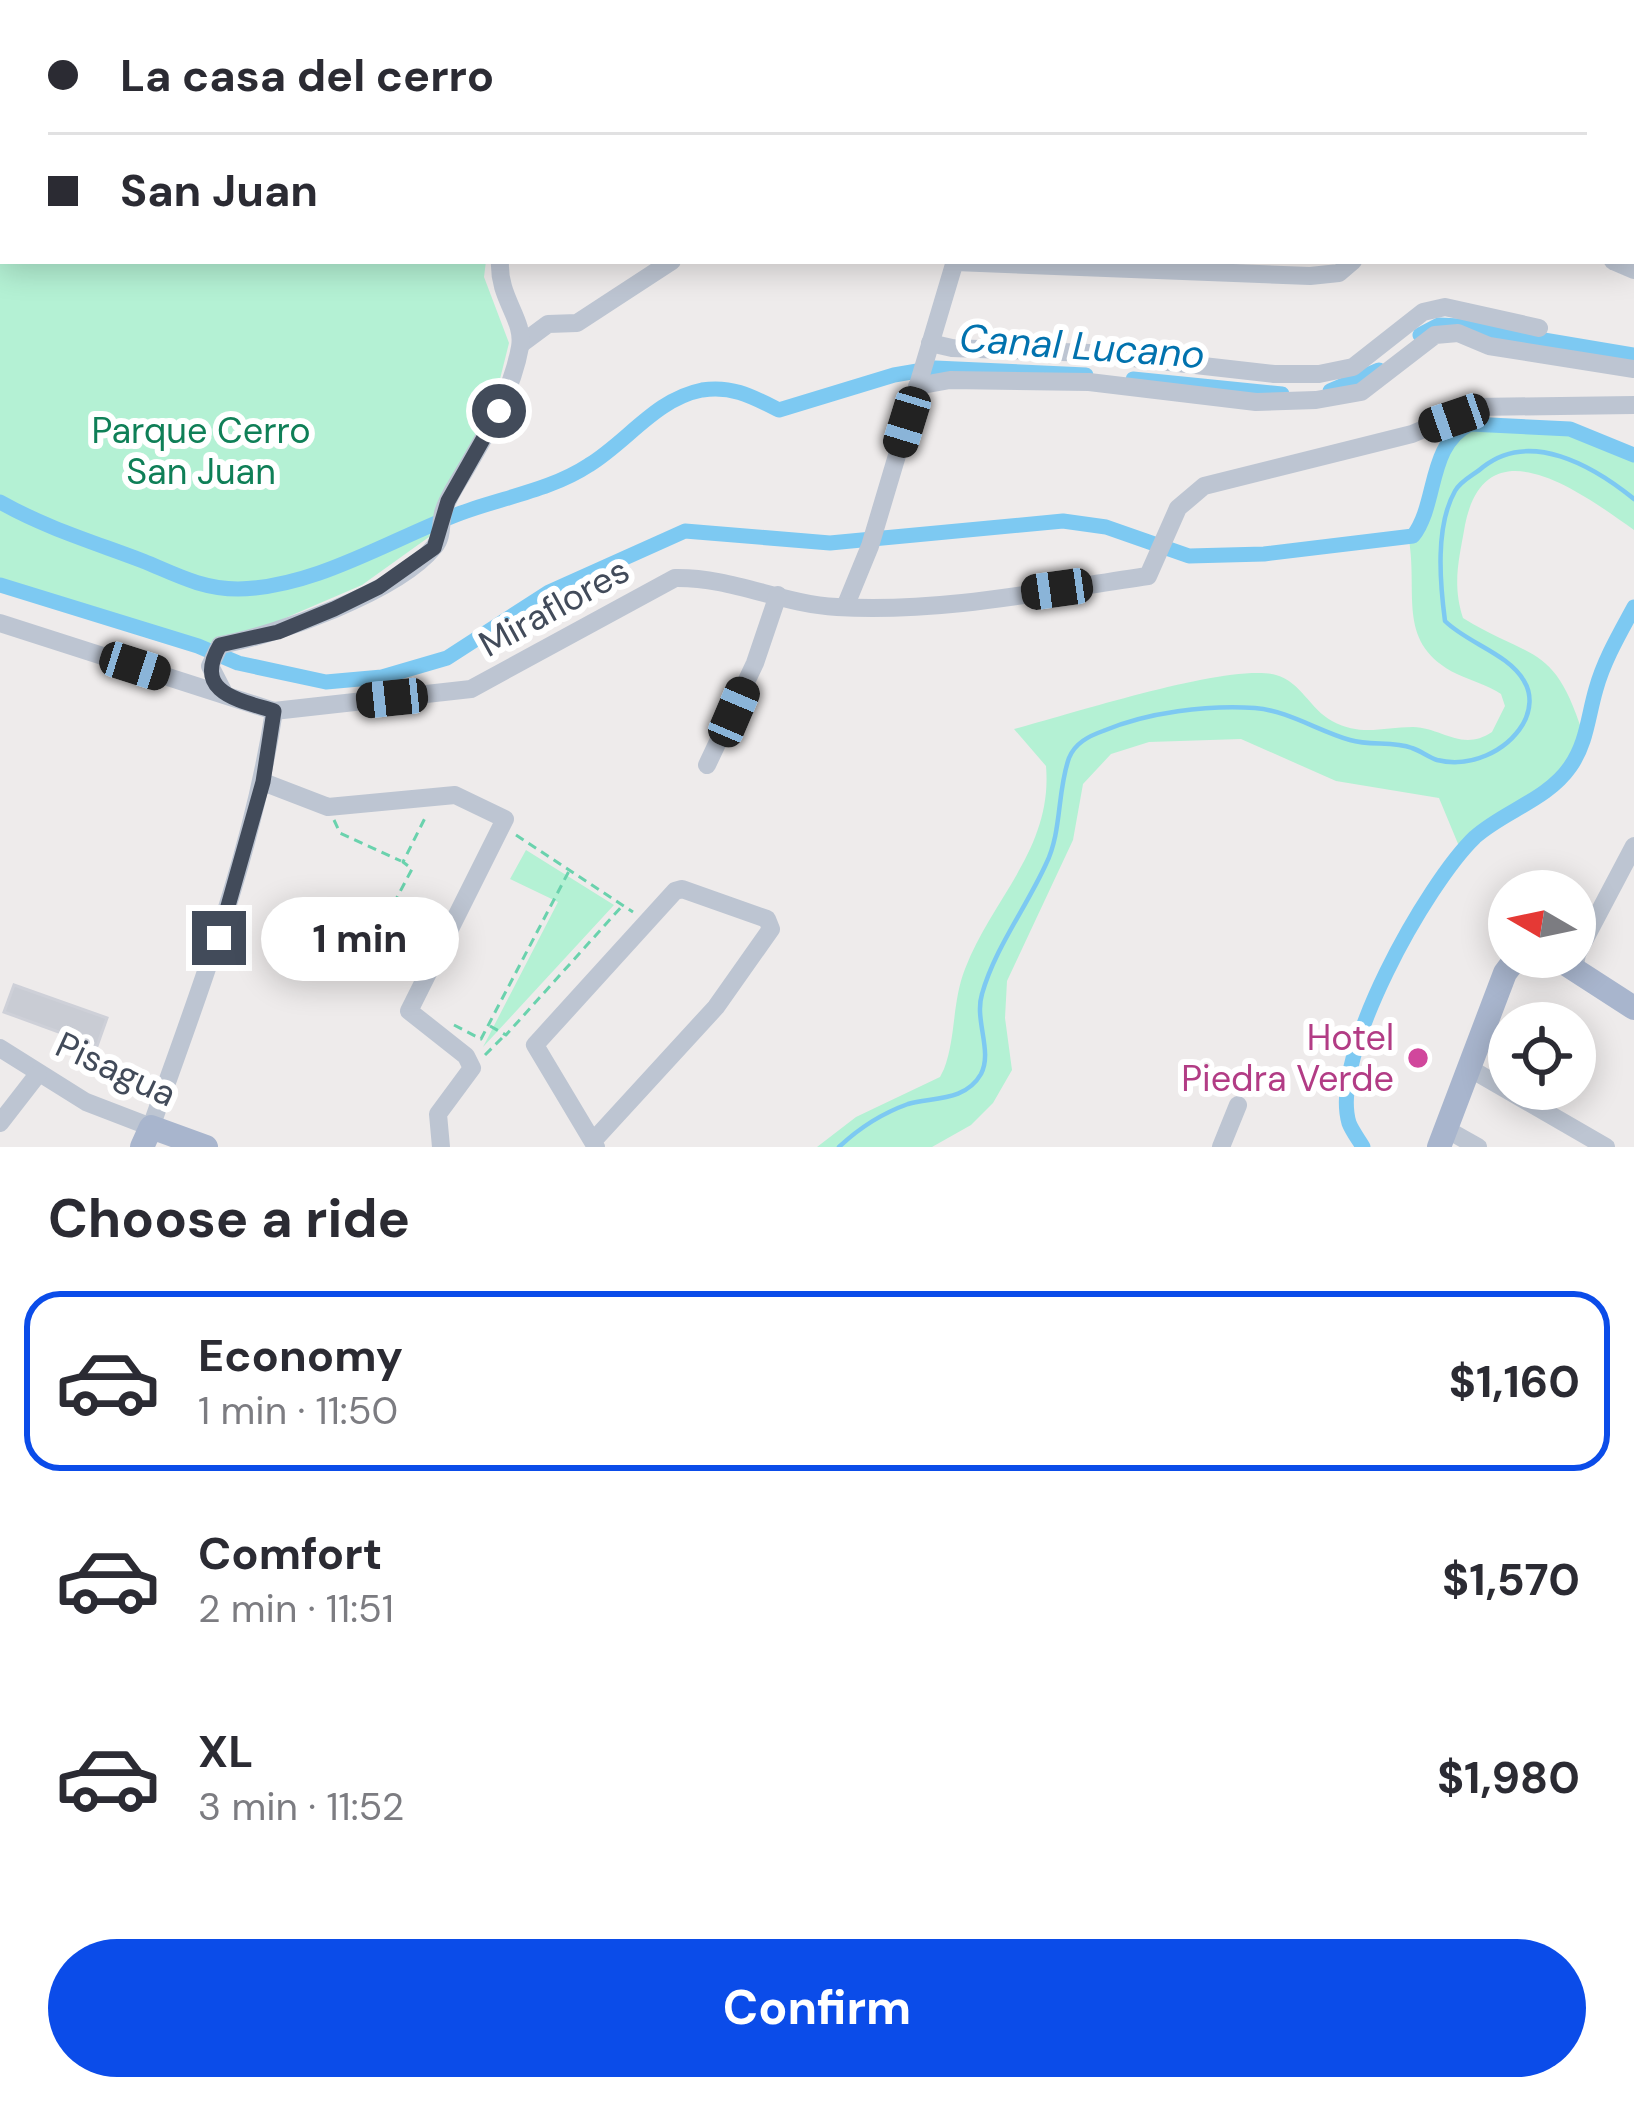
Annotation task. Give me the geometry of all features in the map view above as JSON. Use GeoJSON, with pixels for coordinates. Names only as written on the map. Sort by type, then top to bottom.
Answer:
{"type":"FeatureCollection","features":[{"type":"Feature","properties":{"kind":"main road"},"geometry":{"type":"LineString","coordinates":[[1443,1138],[1502,978]]}},
{"type":"Feature","properties":{"kind":"main road"},"geometry":{"type":"LineString","coordinates":[[1588,978],[1634,1008]]}},
{"type":"Feature","properties":{"kind":"main road","name":"Pisagua"},"geometry":{"type":"LineString","coordinates":[[146,1137],[206,1147]]}},
{"type":"Feature","properties":{"kind":"street"},"geometry":{"type":"LineString","coordinates":[[225,695],[213,680],[216,652],[278,632],[379,587],[434,548],[442,533],[443,512],[499,411],[521,344],[518,323],[498,283],[500,264]]}},
{"type":"Feature","properties":{"kind":"street"},"geometry":{"type":"LineString","coordinates":[[521,344],[548,324],[578,323],[667,264]]}},
{"type":"Feature","properties":{"kind":"street"},"geometry":{"type":"LineString","coordinates":[[845,607],[872,537],[954,264]]}},
{"type":"Feature","properties":{"kind":"street"},"geometry":{"type":"LineString","coordinates":[[1137,264],[1310,275],[1340,273],[1350,264]]}},
{"type":"Feature","properties":{"kind":"street"},"geometry":{"type":"LineString","coordinates":[[923,367],[1090,352],[1274,374],[1319,374],[1353,367],[1423,312],[1445,307],[1539,328]]}},
{"type":"Feature","properties":{"kind":"street"},"geometry":{"type":"LineString","coordinates":[[923,367],[950,380],[1089,382],[1256,402],[1316,400],[1361,392],[1436,335],[1458,333],[1490,346],[1634,369]]}},
{"type":"Feature","properties":{"kind":"street","name":"Miraflores"},"geometry":{"type":"LineString","coordinates":[[0,623],[274,711],[471,689],[675,578],[712,578],[845,607],[921,608],[1148,577],[1178,508],[1204,486],[1412,434],[1476,407],[1634,404]]}},
{"type":"Feature","properties":{"kind":"street"},"geometry":{"type":"LineString","coordinates":[[707,765],[755,663],[778,595]]}},
{"type":"Feature","properties":{"kind":"street"},"geometry":{"type":"LineString","coordinates":[[146,1137],[232,900],[263,782],[274,711]]}},
{"type":"Feature","properties":{"kind":"street"},"geometry":{"type":"LineString","coordinates":[[263,782],[328,807],[436,796],[469,800],[500,814],[504,828],[409,1011],[466,1056],[472,1068],[438,1114],[441,1147]]}},
{"type":"Feature","properties":{"kind":"street"},"geometry":{"type":"LineString","coordinates":[[1596,918],[1634,846]]}},
{"type":"Feature","properties":{"kind":"street"},"geometry":{"type":"LineString","coordinates":[[682,889],[767,919],[771,929],[716,1007],[595,1143],[536,1045],[675,891],[682,889]]}},
{"type":"Feature","properties":{"kind":"street","name":"Pisagua"},"geometry":{"type":"LineString","coordinates":[[0,1048],[146,1137]]}},
{"type":"Feature","properties":{"kind":"street"},"geometry":{"type":"LineString","coordinates":[[1469,1068],[1606,1147]]}},
{"type":"Feature","properties":{"kind":"street"},"geometry":{"type":"LineString","coordinates":[[0,1123],[38,1074]]}},
{"type":"Feature","properties":{"kind":"street"},"geometry":{"type":"LineString","coordinates":[[1221,1147],[1238,1105]]}},
{"type":"Feature","properties":{"kind":"street"},"geometry":{"type":"LineString","coordinates":[[1443,1138],[1478,1147]]}},
{"type":"Feature","properties":{"kind":"path"},"geometry":{"type":"LineString","coordinates":[[403,862],[436,796]]}},
{"type":"Feature","properties":{"kind":"path"},"geometry":{"type":"LineString","coordinates":[[328,807],[340,832],[412,869],[374,941],[428,971]]}},
{"type":"Feature","properties":{"kind":"path"},"geometry":{"type":"LineString","coordinates":[[504,828],[648,921]]}},
{"type":"Feature","properties":{"kind":"path"},"geometry":{"type":"LineString","coordinates":[[446,1021],[481,1039],[569,871]]}},
{"type":"Feature","properties":{"kind":"path"},"geometry":{"type":"LineString","coordinates":[[485,1054],[622,905]]}},
{"type":"Feature","properties":{"kind":"path"},"geometry":{"type":"LineString","coordinates":[[488,1024],[506,1035]]}},
{"type":"Feature","properties":{"kind":"green space","name":"Parque Cerro San Juan"},"geometry":{"type":"Polygon","coordinates":[[[0,264],[486,264],[484,277],[509,343],[494,403],[439,504],[429,537],[362,585],[253,632],[198,646],[75,608],[0,592],[0,264]]]}},
{"type":"Feature","properties":{"kind":"green space"},"geometry":{"type":"Polygon","coordinates":[[[1473,426],[1545,428],[1588,436],[1634,458],[1634,530],[1563,485],[1514,471],[1493,477],[1476,494],[1465,525],[1457,583],[1463,618],[1551,669],[1583,734],[1557,776],[1461,851],[1439,798],[1336,781],[1241,739],[1149,742],[1111,754],[1083,784],[1073,840],[1007,981],[1005,1018],[1012,1070],[993,1103],[971,1125],[932,1147],[817,1147],[856,1117],[940,1077],[944,1069],[965,969],[1031,848],[1046,796],[1046,766],[1014,729],[1187,683],[1254,673],[1285,678],[1324,716],[1353,729],[1424,728],[1471,740],[1492,732],[1505,706],[1501,694],[1438,662],[1417,633],[1412,599],[1409,540],[1418,535],[1451,444],[1461,431],[1473,426]]]}},
{"type":"Feature","properties":{"kind":"green space"},"geometry":{"type":"Polygon","coordinates":[[[526,850],[614,905],[483,1047],[558,902],[510,879],[526,850]]]}},
{"type":"Feature","properties":{"kind":"building"},"geometry":{"type":"Polygon","coordinates":[[[14,985],[107,1018],[97,1046],[4,1012],[14,985]]]}},
{"type":"Feature","properties":{"kind":"waterway","name":"Canal Lucano"},"geometry":{"type":"LineString","coordinates":[[1420,335],[1439,325],[1460,326],[1634,355]]}},
{"type":"Feature","properties":{"kind":"waterway","name":"Canal Lucano"},"geometry":{"type":"LineString","coordinates":[[0,502],[200,584],[267,587],[324,571],[461,513],[559,481],[603,455],[670,402],[702,390],[733,391],[779,410],[894,375],[935,368],[1086,375]]}},
{"type":"Feature","properties":{"kind":"waterway","name":"Canal Lucano"},"geometry":{"type":"LineString","coordinates":[[1330,391],[1379,370]]}},
{"type":"Feature","properties":{"kind":"waterway","name":"Canal Lucano"},"geometry":{"type":"LineString","coordinates":[[1133,379],[1282,394]]}},
{"type":"Feature","properties":{"kind":"waterway"},"geometry":{"type":"LineString","coordinates":[[0,585],[198,646],[238,663],[326,682],[382,677],[447,658],[549,592],[685,531],[830,543],[1063,521],[1106,527],[1189,556],[1264,554],[1413,536],[1446,446],[1470,424],[1570,429],[1634,455]]}},
{"type":"Feature","properties":{"kind":"waterway"},"geometry":{"type":"LineString","coordinates":[[839,1147],[889,1112],[957,1094],[981,1074],[985,1055],[982,994],[1051,852],[1065,771],[1079,744],[1139,719],[1237,707],[1280,713],[1350,740],[1405,746],[1437,760],[1462,762],[1486,756],[1516,734],[1528,713],[1529,697],[1524,681],[1508,663],[1445,621],[1442,537],[1455,491],[1501,456],[1540,452],[1580,464],[1634,499]]}},
{"type":"Feature","properties":{"kind":"waterway"},"geometry":{"type":"LineString","coordinates":[[1363,1147],[1349,1123],[1347,1093],[1367,1015],[1386,972],[1432,892],[1475,837],[1550,788],[1570,767],[1584,739],[1603,668],[1634,607]]}},
{"type":"Feature","properties":{"kind":"place","name":"Hotel Piedra Verde"},"geometry":{"type":"Point","coordinates":[1418,1058]}},
{"type":"Feature","properties":{"kind":"route"},"geometry":{"type":"LineString","coordinates":[[219,938],[263,782],[274,711],[225,695],[213,680],[213,658],[220,645],[278,632],[379,587],[434,548],[448,501],[499,411]]}}]}
